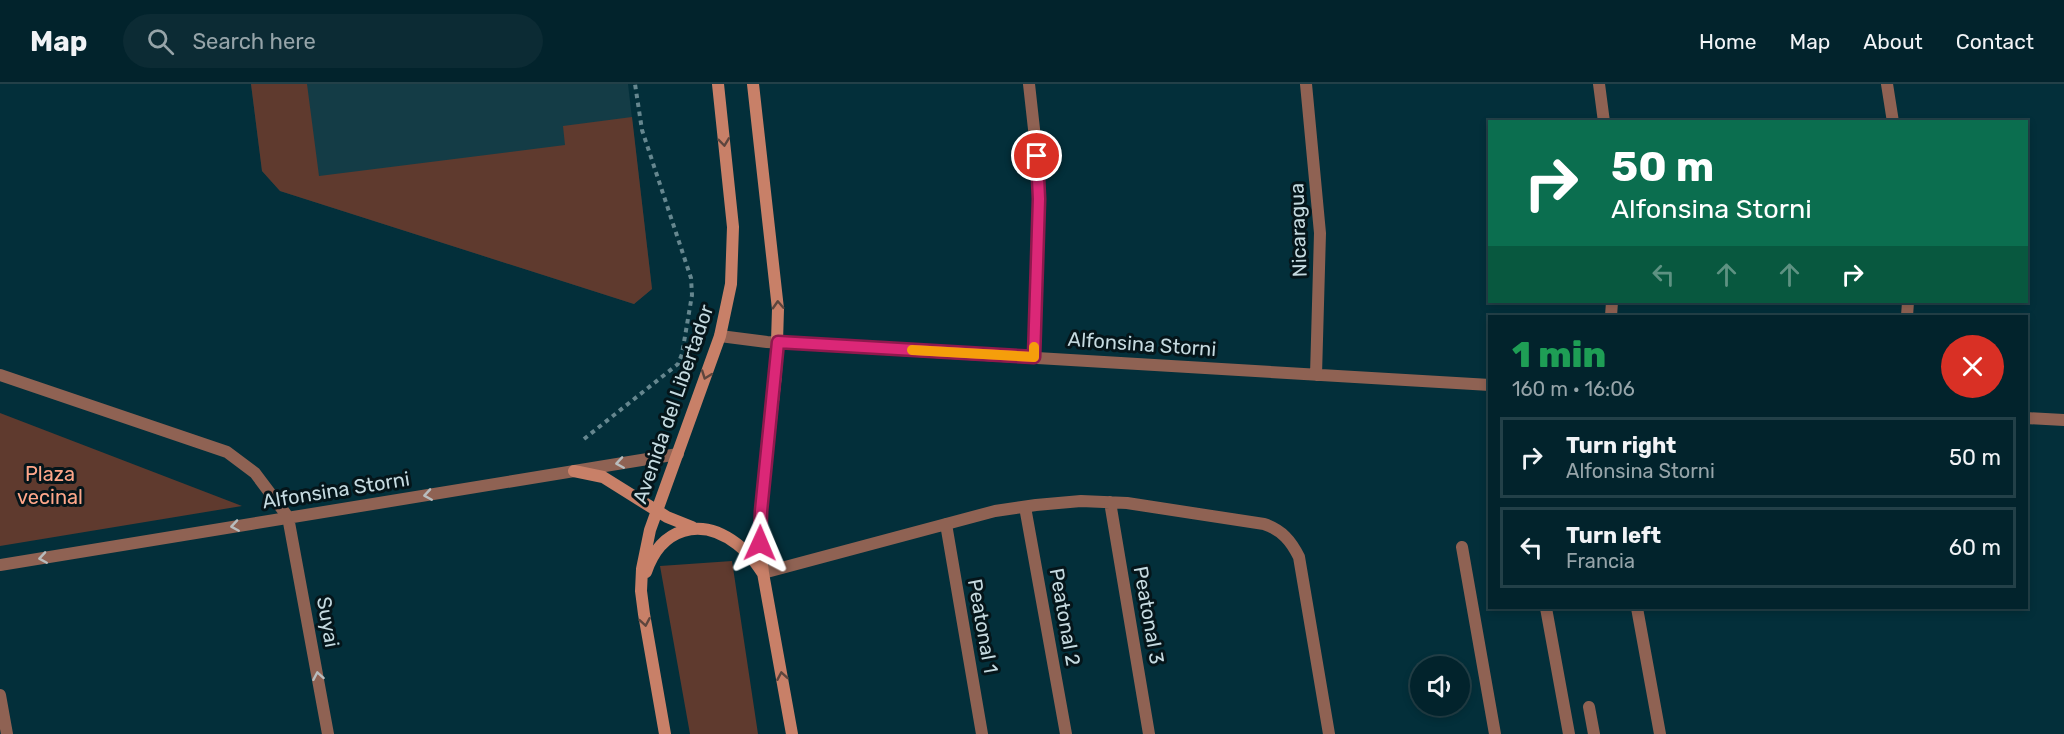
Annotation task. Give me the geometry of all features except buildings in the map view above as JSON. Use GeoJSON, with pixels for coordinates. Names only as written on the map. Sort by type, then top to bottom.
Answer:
{"type":"FeatureCollection","features":[{"type":"Feature","properties":{"kind":"main road","name":"Avenida del Libertador"},"geometry":{"type":"LineString","coordinates":[[665,734],[641,591],[645,549],[720,336],[731,284],[733,227],[718,84]]}},
{"type":"Feature","properties":{"kind":"main road"},"geometry":{"type":"LineString","coordinates":[[753,84],[776,274],[778,342],[761,511],[760,543],[763,573],[792,734]]}},
{"type":"Feature","properties":{"kind":"main road"},"geometry":{"type":"LineString","coordinates":[[574,471],[603,477],[657,512],[675,522],[696,529]]}},
{"type":"Feature","properties":{"kind":"main road"},"geometry":{"type":"LineString","coordinates":[[641,591],[649,562],[662,543],[672,535],[684,530],[711,530],[737,544],[747,552],[763,573]]}},
{"type":"Feature","properties":{"kind":"street"},"geometry":{"type":"LineString","coordinates":[[1029,84],[1039,199],[1034,357]]}},
{"type":"Feature","properties":{"kind":"street","name":"Nicaragua"},"geometry":{"type":"LineString","coordinates":[[1306,84],[1320,233],[1316,375]]}},
{"type":"Feature","properties":{"kind":"street"},"geometry":{"type":"LineString","coordinates":[[1599,84],[1604,120]]}},
{"type":"Feature","properties":{"kind":"street"},"geometry":{"type":"LineString","coordinates":[[1887,84],[1893,120]]}},
{"type":"Feature","properties":{"kind":"street","name":"Alfonsina Storni"},"geometry":{"type":"LineString","coordinates":[[720,336],[778,342],[1488,385]]}},
{"type":"Feature","properties":{"kind":"street"},"geometry":{"type":"LineString","coordinates":[[0,375],[227,452],[255,473],[288,517]]}},
{"type":"Feature","properties":{"kind":"street"},"geometry":{"type":"LineString","coordinates":[[2028,418],[2064,420]]}},
{"type":"Feature","properties":{"kind":"street","name":"Alfonsina Storni"},"geometry":{"type":"LineString","coordinates":[[0,565],[678,454]]}},
{"type":"Feature","properties":{"kind":"street"},"geometry":{"type":"LineString","coordinates":[[763,573],[995,511],[1081,501],[1127,503],[1264,524],[1284,535],[1293,545],[1299,558],[1329,734]]}},
{"type":"Feature","properties":{"kind":"street","name":"Peatonal 3"},"geometry":{"type":"LineString","coordinates":[[1110,502],[1149,734]]}},
{"type":"Feature","properties":{"kind":"street","name":"Peatonal 2"},"geometry":{"type":"LineString","coordinates":[[1025,507],[1066,734]]}},
{"type":"Feature","properties":{"kind":"street","name":"Suyai"},"geometry":{"type":"LineString","coordinates":[[288,517],[328,734]]}},
{"type":"Feature","properties":{"kind":"street","name":"Peatonal 1"},"geometry":{"type":"LineString","coordinates":[[946,524],[982,734]]}},
{"type":"Feature","properties":{"kind":"street"},"geometry":{"type":"LineString","coordinates":[[1462,547],[1495,734]]}},
{"type":"Feature","properties":{"kind":"street"},"geometry":{"type":"LineString","coordinates":[[1546,609],[1569,734]]}},
{"type":"Feature","properties":{"kind":"street"},"geometry":{"type":"LineString","coordinates":[[1637,609],[1660,734]]}},
{"type":"Feature","properties":{"kind":"street"},"geometry":{"type":"LineString","coordinates":[[0,695],[7,734]]}},
{"type":"Feature","properties":{"kind":"street"},"geometry":{"type":"LineString","coordinates":[[1589,707],[1594,734]]}},
{"type":"Feature","properties":{"kind":"path"},"geometry":{"type":"LineString","coordinates":[[584,439],[678,364],[693,295],[689,268],[642,130],[635,84]]}},
{"type":"Feature","properties":{"kind":"shaded area"},"geometry":{"type":"Polygon","coordinates":[[[251,84],[628,84],[652,289],[634,304],[280,191],[262,171],[251,84]]]}},
{"type":"Feature","properties":{"kind":"green space"},"geometry":{"type":"Polygon","coordinates":[[[251,84],[307,84],[319,176],[565,145],[563,126],[632,117],[652,289],[634,304],[280,191],[262,171],[251,84]]]}},
{"type":"Feature","properties":{"kind":"green space","name":"Plaza vecinal"},"geometry":{"type":"Polygon","coordinates":[[[0,413],[242,506],[0,546],[0,413]]]}},
{"type":"Feature","properties":{"kind":"green space"},"geometry":{"type":"Polygon","coordinates":[[[732,561],[758,734],[690,734],[660,566],[732,561]]]}},
{"type":"Feature","properties":{"kind":"slow traffic"},"geometry":{"type":"LineString","coordinates":[[912,350],[1034,357],[1034,347]]}},
{"type":"Feature","properties":{"kind":"route"},"geometry":{"type":"LineString","coordinates":[[760,543],[761,511],[778,342],[1034,357],[1039,199],[1037,156]]}}]}
